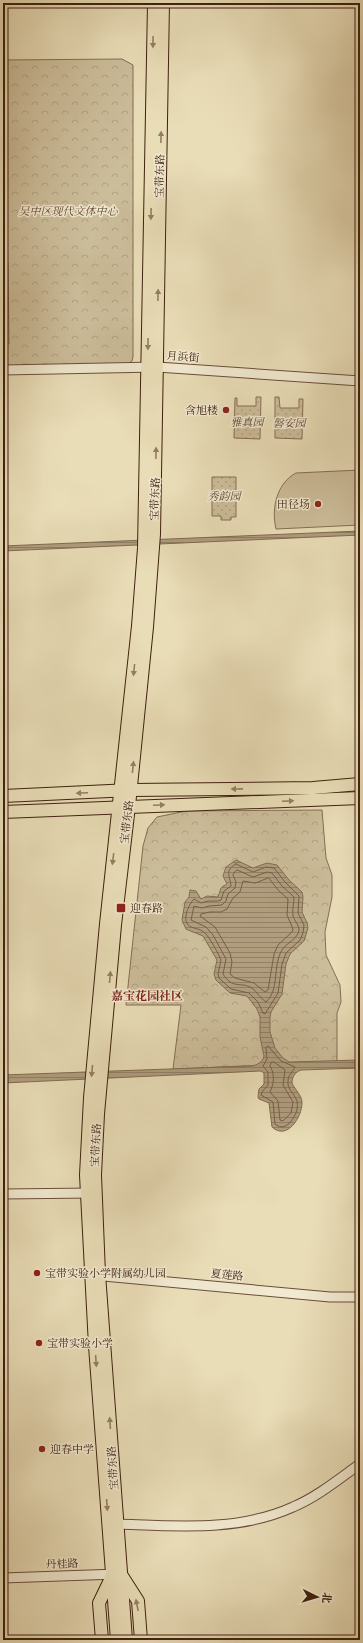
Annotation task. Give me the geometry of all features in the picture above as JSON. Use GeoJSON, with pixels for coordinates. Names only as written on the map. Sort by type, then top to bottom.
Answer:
{"type":"FeatureCollection","features":[{"type":"Feature","properties":{"kind":"main road","name":"宝带东路"},"geometry":{"type":"LineString","coordinates":[[153,367],[154,3]]}},
{"type":"Feature","properties":{"kind":"main road","name":"宝带东路"},"geometry":{"type":"LineString","coordinates":[[126,1640],[117,1574],[90,1193],[94,1099],[99,1044],[106,924],[126,790],[138,626],[149,541],[163,3]]}},
{"type":"Feature","properties":{"kind":"main road"},"geometry":{"type":"LineString","coordinates":[[3,796],[126,790],[305,788],[360,784]]}},
{"type":"Feature","properties":{"kind":"main road"},"geometry":{"type":"LineString","coordinates":[[3,812],[124,806],[360,798]]}},
{"type":"Feature","properties":{"kind":"main road","name":"宝带东路"},"geometry":{"type":"LineString","coordinates":[[95,1275],[118,1524],[117,1640]]}},
{"type":"Feature","properties":{"kind":"main road"},"geometry":{"type":"LineString","coordinates":[[102,1640],[99,1603],[117,1574],[138,1601],[141,1640]]}},
{"type":"Feature","properties":{"kind":"street","name":"月浜街"},"geometry":{"type":"LineString","coordinates":[[3,370],[153,367],[360,381]]}},
{"type":"Feature","properties":{"kind":"street"},"geometry":{"type":"LineString","coordinates":[[3,1194],[90,1193]]}},
{"type":"Feature","properties":{"kind":"street","name":"夏莲路"},"geometry":{"type":"LineString","coordinates":[[95,1275],[330,1297],[360,1297]]}},
{"type":"Feature","properties":{"kind":"street"},"geometry":{"type":"LineString","coordinates":[[118,1524],[182,1526],[223,1525],[265,1518],[294,1507],[323,1490],[360,1464]]}},
{"type":"Feature","properties":{"kind":"street","name":"丹桂路"},"geometry":{"type":"LineString","coordinates":[[3,1578],[117,1574]]}},
{"type":"Feature","properties":{"kind":"green space","name":"吴中区现代文体中心"},"geometry":{"type":"Polygon","coordinates":[[[122,59],[133,65],[132,361],[127,364],[3,366],[3,60],[122,59]]]}},
{"type":"Feature","properties":{"kind":"green space"},"geometry":{"type":"Polygon","coordinates":[[[3,263],[8,263],[9,344],[3,344],[3,263]]]}},
{"type":"Feature","properties":{"kind":"green space","name":"雅真园"},"geometry":{"type":"Polygon","coordinates":[[[256,397],[261,397],[260,439],[234,438],[235,398],[237,398],[237,406],[256,406],[256,397]]]}},
{"type":"Feature","properties":{"kind":"green space","name":"磐安园"},"geometry":{"type":"Polygon","coordinates":[[[275,397],[279,397],[280,408],[299,408],[299,399],[303,399],[302,439],[275,438],[275,397]]]}},
{"type":"Feature","properties":{"kind":"green space","name":"田径场"},"geometry":{"type":"Polygon","coordinates":[[[360,470],[360,525],[276,529],[274,513],[277,497],[284,483],[289,477],[296,473],[360,470]]]}},
{"type":"Feature","properties":{"kind":"green space","name":"秀韵园"},"geometry":{"type":"Polygon","coordinates":[[[212,477],[236,477],[236,517],[231,517],[231,520],[221,520],[221,516],[212,516],[212,477]]]}},
{"type":"Feature","properties":{"kind":"green space"},"geometry":{"type":"Polygon","coordinates":[[[322,810],[326,858],[332,875],[332,897],[325,932],[326,955],[340,985],[341,1002],[337,1013],[337,1062],[173,1069],[181,1005],[126,1005],[143,846],[148,828],[157,817],[186,811],[322,810]]]}},
{"type":"Feature","properties":{"kind":"water"},"geometry":{"type":"Polygon","coordinates":[[[360,531],[360,535],[3,551],[3,546],[360,531]]]}},
{"type":"Feature","properties":{"kind":"water"},"geometry":{"type":"Polygon","coordinates":[[[236,860],[253,868],[267,863],[277,865],[289,880],[302,892],[302,912],[308,928],[304,941],[290,954],[286,964],[282,994],[271,1012],[270,1032],[275,1048],[283,1058],[289,1062],[360,1060],[360,1068],[301,1070],[297,1072],[293,1077],[292,1083],[301,1097],[301,1109],[293,1126],[283,1131],[278,1131],[272,1127],[269,1103],[259,1099],[258,1097],[259,1089],[264,1084],[264,1073],[261,1071],[3,1083],[3,1075],[252,1066],[261,1062],[264,1056],[260,1037],[260,1017],[257,1009],[247,996],[230,993],[216,980],[214,974],[217,960],[203,936],[186,929],[182,920],[185,902],[189,897],[190,890],[196,891],[201,899],[207,896],[218,897],[221,888],[227,884],[223,876],[226,867],[236,860]]]}},
{"type":"Feature","properties":{"kind":"place","name":"含旭楼"},"geometry":{"type":"Point","coordinates":[226,410]}},
{"type":"Feature","properties":{"kind":"place","name":"田径场"},"geometry":{"type":"Point","coordinates":[318,504]}},
{"type":"Feature","properties":{"kind":"place","name":"迎春路"},"geometry":{"type":"Point","coordinates":[121,908]}},
{"type":"Feature","properties":{"kind":"place","name":"宝带实验小学附属幼儿园"},"geometry":{"type":"Point","coordinates":[37,1273]}},
{"type":"Feature","properties":{"kind":"place","name":"宝带实验小学"},"geometry":{"type":"Point","coordinates":[39,1343]}},
{"type":"Feature","properties":{"kind":"place","name":"迎春中学"},"geometry":{"type":"Point","coordinates":[42,1449]}},
{"type":"Feature","properties":{"kind":"district","name":"嘉宝花园社区"},"geometry":{"type":"Point","coordinates":[147,996]}}]}
